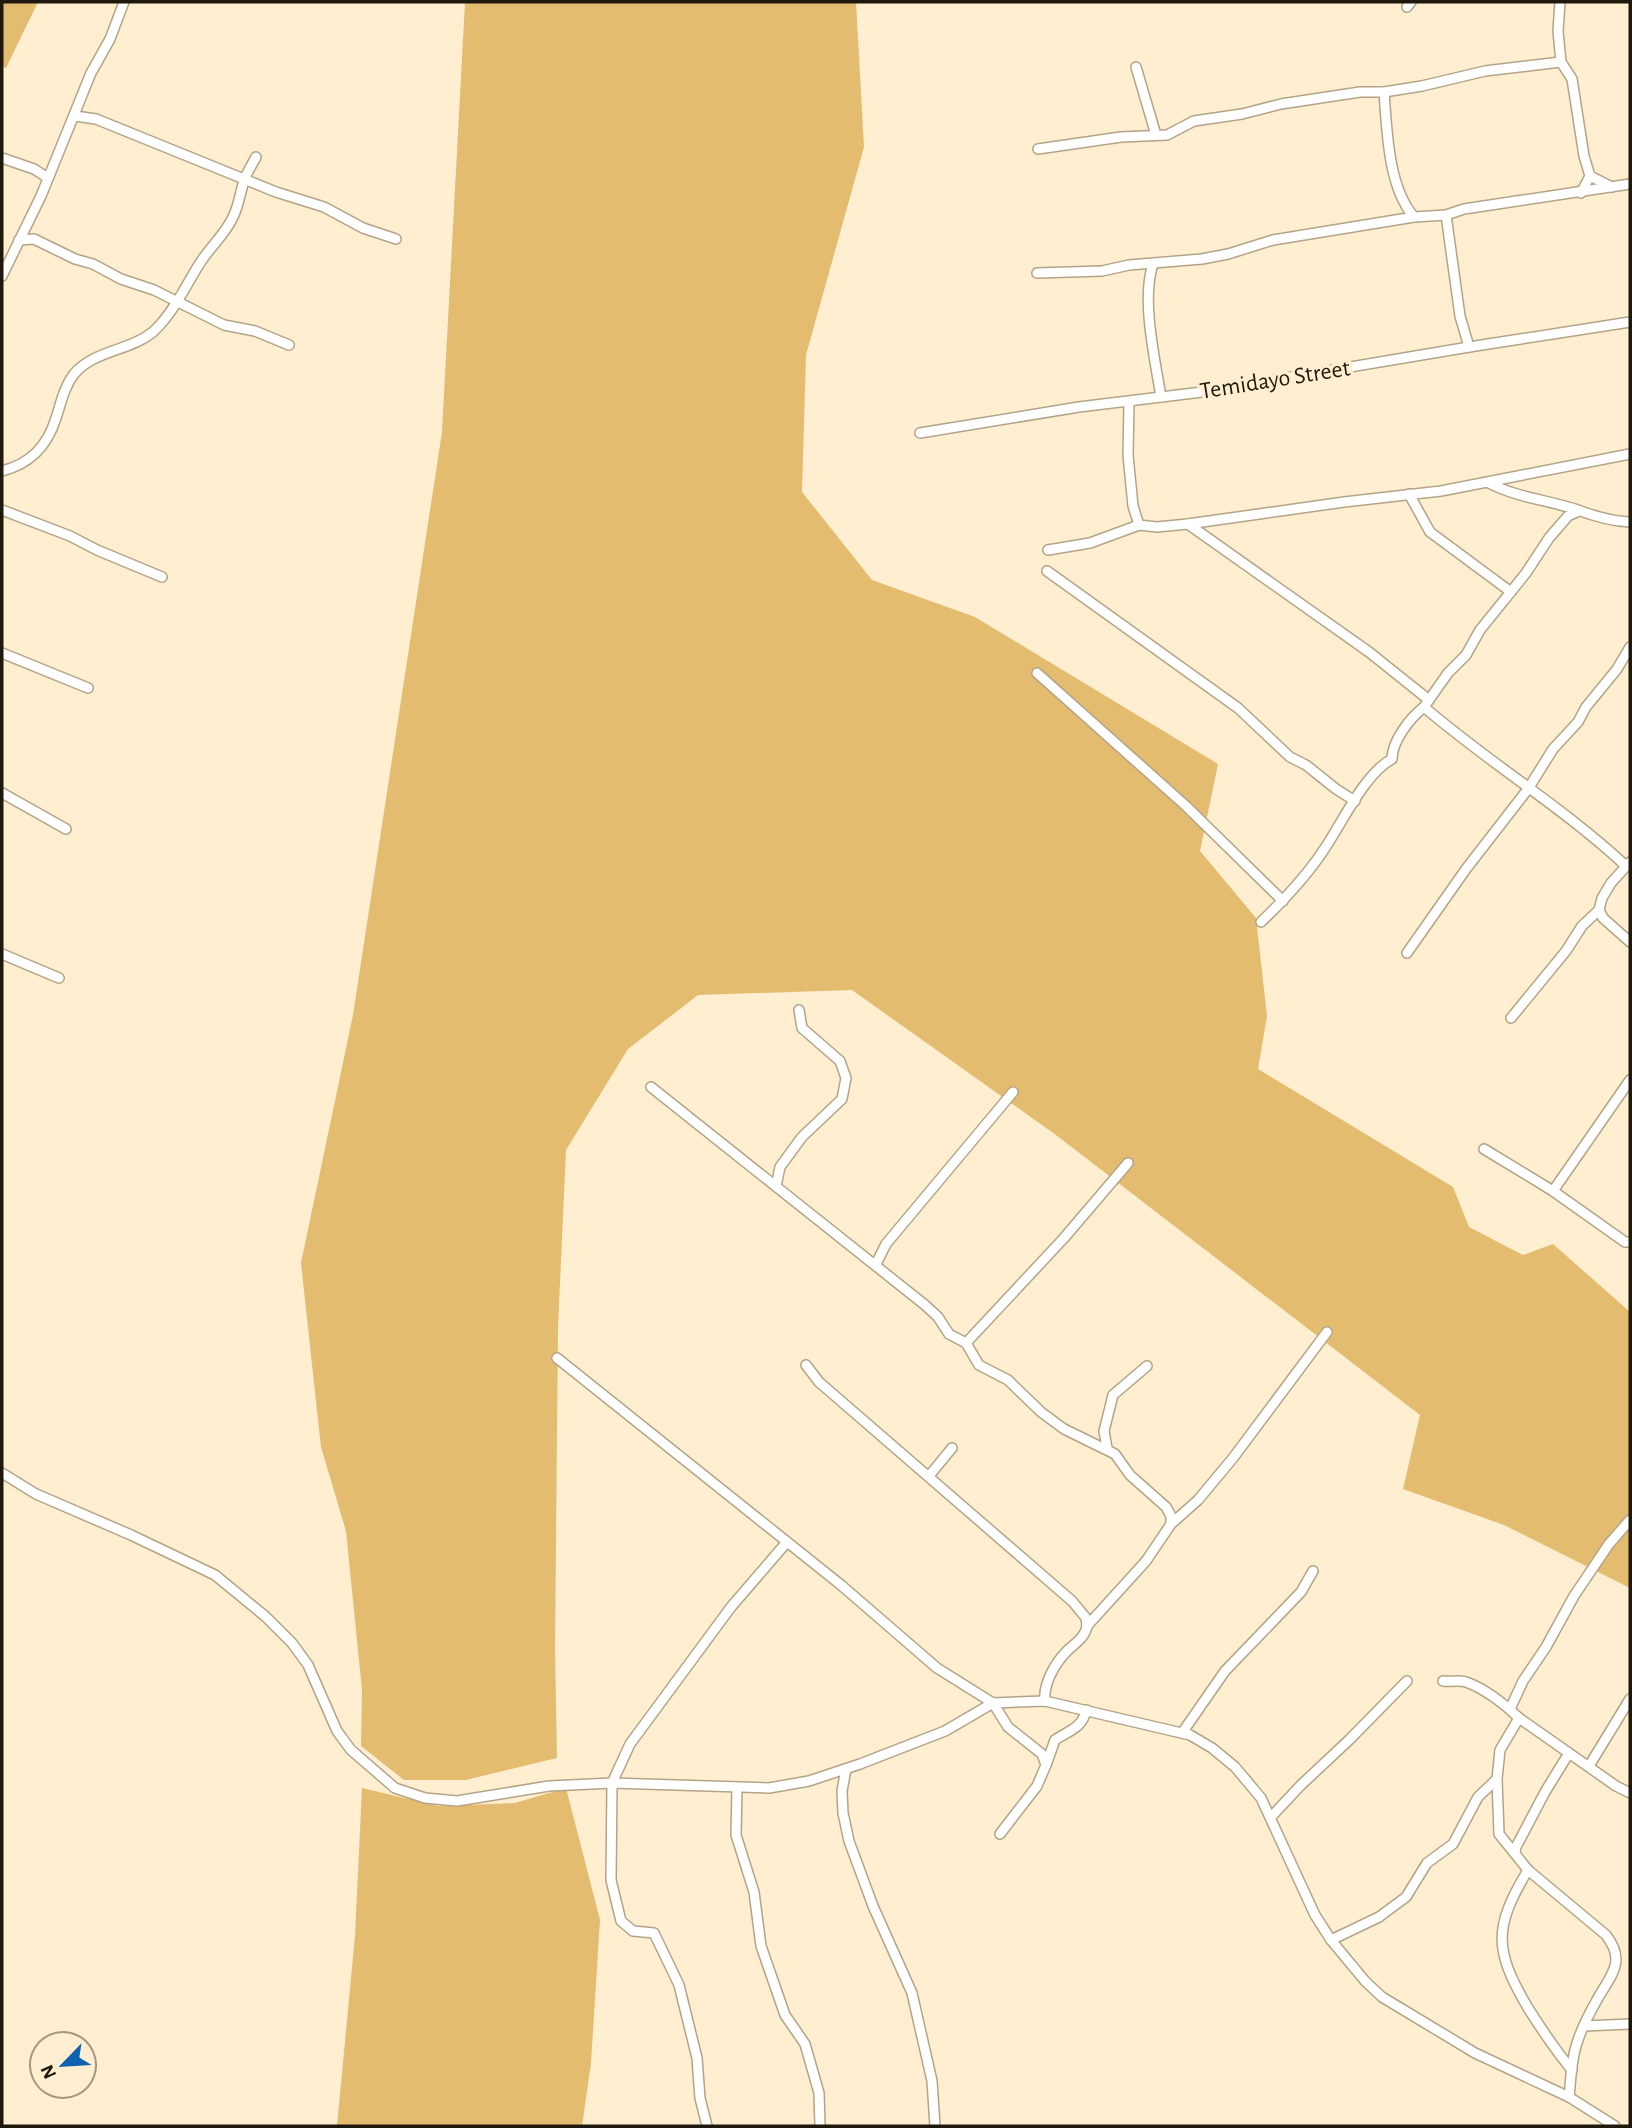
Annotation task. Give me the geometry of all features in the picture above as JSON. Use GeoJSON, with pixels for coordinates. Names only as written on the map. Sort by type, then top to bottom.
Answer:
{"type":"FeatureCollection","features":[{"type":"Feature","properties":{"kind":"street"},"geometry":{"type":"LineString","coordinates":[[2,276],[48,178],[91,73],[110,39],[124,2]]}},
{"type":"Feature","properties":{"kind":"street"},"geometry":{"type":"LineString","coordinates":[[1560,2],[1558,31],[1561,62],[1572,79],[1584,156],[1590,176],[1581,193]]}},
{"type":"Feature","properties":{"kind":"street"},"geometry":{"type":"LineString","coordinates":[[1038,149],[1121,136],[1167,135],[1194,121],[1242,114],[1281,104],[1360,92],[1384,92],[1485,71],[1561,62]]}},
{"type":"Feature","properties":{"kind":"street"},"geometry":{"type":"LineString","coordinates":[[1136,67],[1156,135]]}},
{"type":"Feature","properties":{"kind":"street"},"geometry":{"type":"LineString","coordinates":[[1384,92],[1388,138],[1398,187],[1406,207],[1414,217]]}},
{"type":"Feature","properties":{"kind":"street"},"geometry":{"type":"LineString","coordinates":[[75,116],[96,119],[283,195],[324,207],[363,228],[397,239]]}},
{"type":"Feature","properties":{"kind":"street"},"geometry":{"type":"LineString","coordinates":[[2,471],[34,457],[46,441],[64,391],[74,374],[85,365],[151,333],[177,302],[204,258],[228,227],[256,157]]}},
{"type":"Feature","properties":{"kind":"street"},"geometry":{"type":"LineString","coordinates":[[2,158],[34,169],[48,178]]}},
{"type":"Feature","properties":{"kind":"street"},"geometry":{"type":"LineString","coordinates":[[1590,176],[1612,187]]}},
{"type":"Feature","properties":{"kind":"street"},"geometry":{"type":"LineString","coordinates":[[1037,273],[1102,271],[1129,265],[1228,254],[1273,240],[1414,217],[1446,215],[1464,209],[1630,184]]}},
{"type":"Feature","properties":{"kind":"street"},"geometry":{"type":"LineString","coordinates":[[1446,215],[1460,316],[1469,346]]}},
{"type":"Feature","properties":{"kind":"street"},"geometry":{"type":"LineString","coordinates":[[27,223],[34,239]]}},
{"type":"Feature","properties":{"kind":"street"},"geometry":{"type":"LineString","coordinates":[[19,240],[34,239],[121,279],[154,290],[224,325],[255,331],[289,345]]}},
{"type":"Feature","properties":{"kind":"street"},"geometry":{"type":"LineString","coordinates":[[1153,264],[1148,278],[1148,298],[1161,397]]}},
{"type":"Feature","properties":{"kind":"street","name":"Temidayo Street"},"geometry":{"type":"LineString","coordinates":[[920,433],[1079,407],[1313,375],[1469,346],[1630,323]]}},
{"type":"Feature","properties":{"kind":"street"},"geometry":{"type":"LineString","coordinates":[[1129,402],[1128,455],[1133,506],[1139,525]]}},
{"type":"Feature","properties":{"kind":"street"},"geometry":{"type":"LineString","coordinates":[[1048,550],[1090,544],[1139,525],[1157,527],[1188,524],[1409,495],[1489,483],[1630,454]]}},
{"type":"Feature","properties":{"kind":"street"},"geometry":{"type":"LineString","coordinates":[[1489,483],[1512,495],[1611,521],[1630,522]]}},
{"type":"Feature","properties":{"kind":"street"},"geometry":{"type":"LineString","coordinates":[[1409,495],[1430,532],[1511,592]]}},
{"type":"Feature","properties":{"kind":"street"},"geometry":{"type":"LineString","coordinates":[[2,510],[71,536],[162,577]]}},
{"type":"Feature","properties":{"kind":"street"},"geometry":{"type":"LineString","coordinates":[[1261,922],[1297,886],[1325,849],[1334,830],[1379,767],[1392,758],[1392,749],[1404,730],[1427,704],[1448,673],[1466,655],[1479,630],[1511,592],[1562,522],[1579,511]]}},
{"type":"Feature","properties":{"kind":"street"},"geometry":{"type":"LineString","coordinates":[[1188,524],[1370,652],[1528,789],[1628,864],[1602,898],[1599,910],[1582,926],[1566,951],[1511,1018]]}},
{"type":"Feature","properties":{"kind":"street"},"geometry":{"type":"LineString","coordinates":[[1047,571],[1238,708],[1290,757],[1306,765],[1355,801]]}},
{"type":"Feature","properties":{"kind":"street"},"geometry":{"type":"LineString","coordinates":[[1407,953],[1466,869],[1528,789],[1553,749],[1578,722],[1630,648]]}},
{"type":"Feature","properties":{"kind":"street"},"geometry":{"type":"LineString","coordinates":[[2,653],[88,688]]}},
{"type":"Feature","properties":{"kind":"street"},"geometry":{"type":"LineString","coordinates":[[1037,673],[1186,806],[1283,901]]}},
{"type":"Feature","properties":{"kind":"street"},"geometry":{"type":"LineString","coordinates":[[2,793],[66,829]]}},
{"type":"Feature","properties":{"kind":"street"},"geometry":{"type":"LineString","coordinates":[[1599,910],[1603,918],[1630,942]]}},
{"type":"Feature","properties":{"kind":"street"},"geometry":{"type":"LineString","coordinates":[[2,954],[59,978]]}},
{"type":"Feature","properties":{"kind":"street"},"geometry":{"type":"LineString","coordinates":[[776,1185],[780,1167],[802,1137],[842,1099],[846,1078],[840,1061],[802,1028],[799,1010]]}},
{"type":"Feature","properties":{"kind":"street"},"geometry":{"type":"LineString","coordinates":[[1553,1191],[1630,1080]]}},
{"type":"Feature","properties":{"kind":"street"},"geometry":{"type":"LineString","coordinates":[[651,1087],[876,1264],[931,1311],[953,1338],[966,1343],[979,1365],[1008,1380],[1041,1412],[1079,1438],[1107,1448],[1123,1462],[1130,1475],[1166,1507],[1171,1524]]}},
{"type":"Feature","properties":{"kind":"street"},"geometry":{"type":"LineString","coordinates":[[876,1264],[886,1244],[1013,1092]]}},
{"type":"Feature","properties":{"kind":"street"},"geometry":{"type":"LineString","coordinates":[[1485,1149],[1553,1191],[1625,1242],[1630,1242]]}},
{"type":"Feature","properties":{"kind":"street"},"geometry":{"type":"LineString","coordinates":[[966,1343],[1064,1238],[1128,1163]]}},
{"type":"Feature","properties":{"kind":"street"},"geometry":{"type":"LineString","coordinates":[[1045,1701],[1045,1685],[1061,1657],[1081,1639],[1087,1626],[1146,1561],[1171,1524],[1198,1500],[1241,1448],[1327,1332]]}},
{"type":"Feature","properties":{"kind":"street"},"geometry":{"type":"LineString","coordinates":[[557,1358],[787,1542],[937,1668],[993,1703],[1007,1727],[1042,1754],[1046,1765]]}},
{"type":"Feature","properties":{"kind":"street"},"geometry":{"type":"LineString","coordinates":[[806,1365],[819,1382],[1079,1607],[1086,1618],[1087,1626]]}},
{"type":"Feature","properties":{"kind":"street"},"geometry":{"type":"LineString","coordinates":[[1107,1448],[1104,1431],[1113,1395],[1147,1366]]}},
{"type":"Feature","properties":{"kind":"street"},"geometry":{"type":"LineString","coordinates":[[929,1476],[952,1448]]}},
{"type":"Feature","properties":{"kind":"street"},"geometry":{"type":"LineString","coordinates":[[2,1473],[36,1494],[205,1570],[242,1596],[266,1617],[308,1665],[338,1731],[351,1750],[395,1788],[425,1798],[457,1801],[549,1786],[612,1783],[769,1788],[809,1781],[846,1769],[945,1731],[993,1703],[1045,1701],[1182,1733],[1212,1748],[1235,1767],[1261,1798],[1305,1894],[1331,1940],[1382,1997],[1475,2053],[1569,2097],[1615,2126]]}},
{"type":"Feature","properties":{"kind":"street"},"geometry":{"type":"LineString","coordinates":[[1510,1709],[1523,1681],[1546,1647],[1563,1613],[1609,1544],[1630,1520]]}},
{"type":"Feature","properties":{"kind":"street"},"geometry":{"type":"LineString","coordinates":[[706,2126],[700,2098],[697,2058],[679,1985],[654,1933],[633,1931],[621,1921],[611,1880],[612,1783],[630,1744],[731,1608],[787,1542]]}},
{"type":"Feature","properties":{"kind":"street"},"geometry":{"type":"LineString","coordinates":[[1182,1733],[1225,1671],[1301,1592],[1313,1571]]}},
{"type":"Feature","properties":{"kind":"street"},"geometry":{"type":"LineString","coordinates":[[1271,1817],[1407,1681]]}},
{"type":"Feature","properties":{"kind":"street"},"geometry":{"type":"LineString","coordinates":[[1443,1681],[1462,1681],[1472,1685],[1510,1709],[1569,1754],[1630,1793]]}},
{"type":"Feature","properties":{"kind":"street"},"geometry":{"type":"LineString","coordinates":[[1589,1766],[1630,1699]]}},
{"type":"Feature","properties":{"kind":"street"},"geometry":{"type":"LineString","coordinates":[[1000,1834],[1037,1786],[1055,1740],[1072,1732],[1086,1710]]}},
{"type":"Feature","properties":{"kind":"street"},"geometry":{"type":"LineString","coordinates":[[1519,1718],[1500,1750],[1497,1779],[1499,1834],[1528,1870],[1592,1922],[1606,1935],[1615,1949],[1616,1969],[1577,2042],[1569,2097]]}},
{"type":"Feature","properties":{"kind":"street"},"geometry":{"type":"LineString","coordinates":[[1515,1852],[1545,1792],[1569,1754]]}},
{"type":"Feature","properties":{"kind":"street"},"geometry":{"type":"LineString","coordinates":[[846,1769],[842,1791],[849,1841],[873,1906],[912,1993],[932,2081],[935,2126]]}},
{"type":"Feature","properties":{"kind":"street"},"geometry":{"type":"LineString","coordinates":[[1331,1940],[1379,1917],[1406,1897],[1427,1863],[1453,1844],[1478,1797],[1497,1779]]}},
{"type":"Feature","properties":{"kind":"street"},"geometry":{"type":"LineString","coordinates":[[737,1788],[736,1835],[754,1892],[761,1946],[785,2015],[805,2044],[818,2093],[820,2126]]}},
{"type":"Feature","properties":{"kind":"street"},"geometry":{"type":"LineString","coordinates":[[1528,1870],[1511,1897],[1504,1919],[1502,1934],[1506,1966],[1552,2047],[1572,2070]]}},
{"type":"Feature","properties":{"kind":"street"},"geometry":{"type":"LineString","coordinates":[[1584,2026],[1630,2024]]}},
{"type":"Feature","properties":{"kind":"shaded area"},"geometry":{"type":"Polygon","coordinates":[[[2,2],[38,2],[6,68],[2,66],[2,2]]]}},
{"type":"Feature","properties":{"kind":"shaded area"},"geometry":{"type":"Polygon","coordinates":[[[465,2],[856,2],[864,147],[806,355],[802,492],[872,580],[975,617],[1218,764],[1200,851],[1256,918],[1267,1016],[1258,1069],[1453,1187],[1469,1227],[1523,1255],[1553,1244],[1630,1312],[1630,1588],[1504,1525],[1403,1489],[1420,1415],[1056,1135],[852,990],[698,995],[628,1049],[566,1150],[558,1327],[555,1648],[557,1758],[466,1780],[404,1780],[361,1746],[362,1690],[346,1531],[321,1447],[301,1263],[353,1015],[442,432],[465,2]]]}},
{"type":"Feature","properties":{"kind":"shaded area"},"geometry":{"type":"Polygon","coordinates":[[[362,1788],[438,1806],[515,1803],[566,1788],[600,1920],[591,2063],[582,2126],[337,2126],[355,1936],[362,1788]]]}}]}
